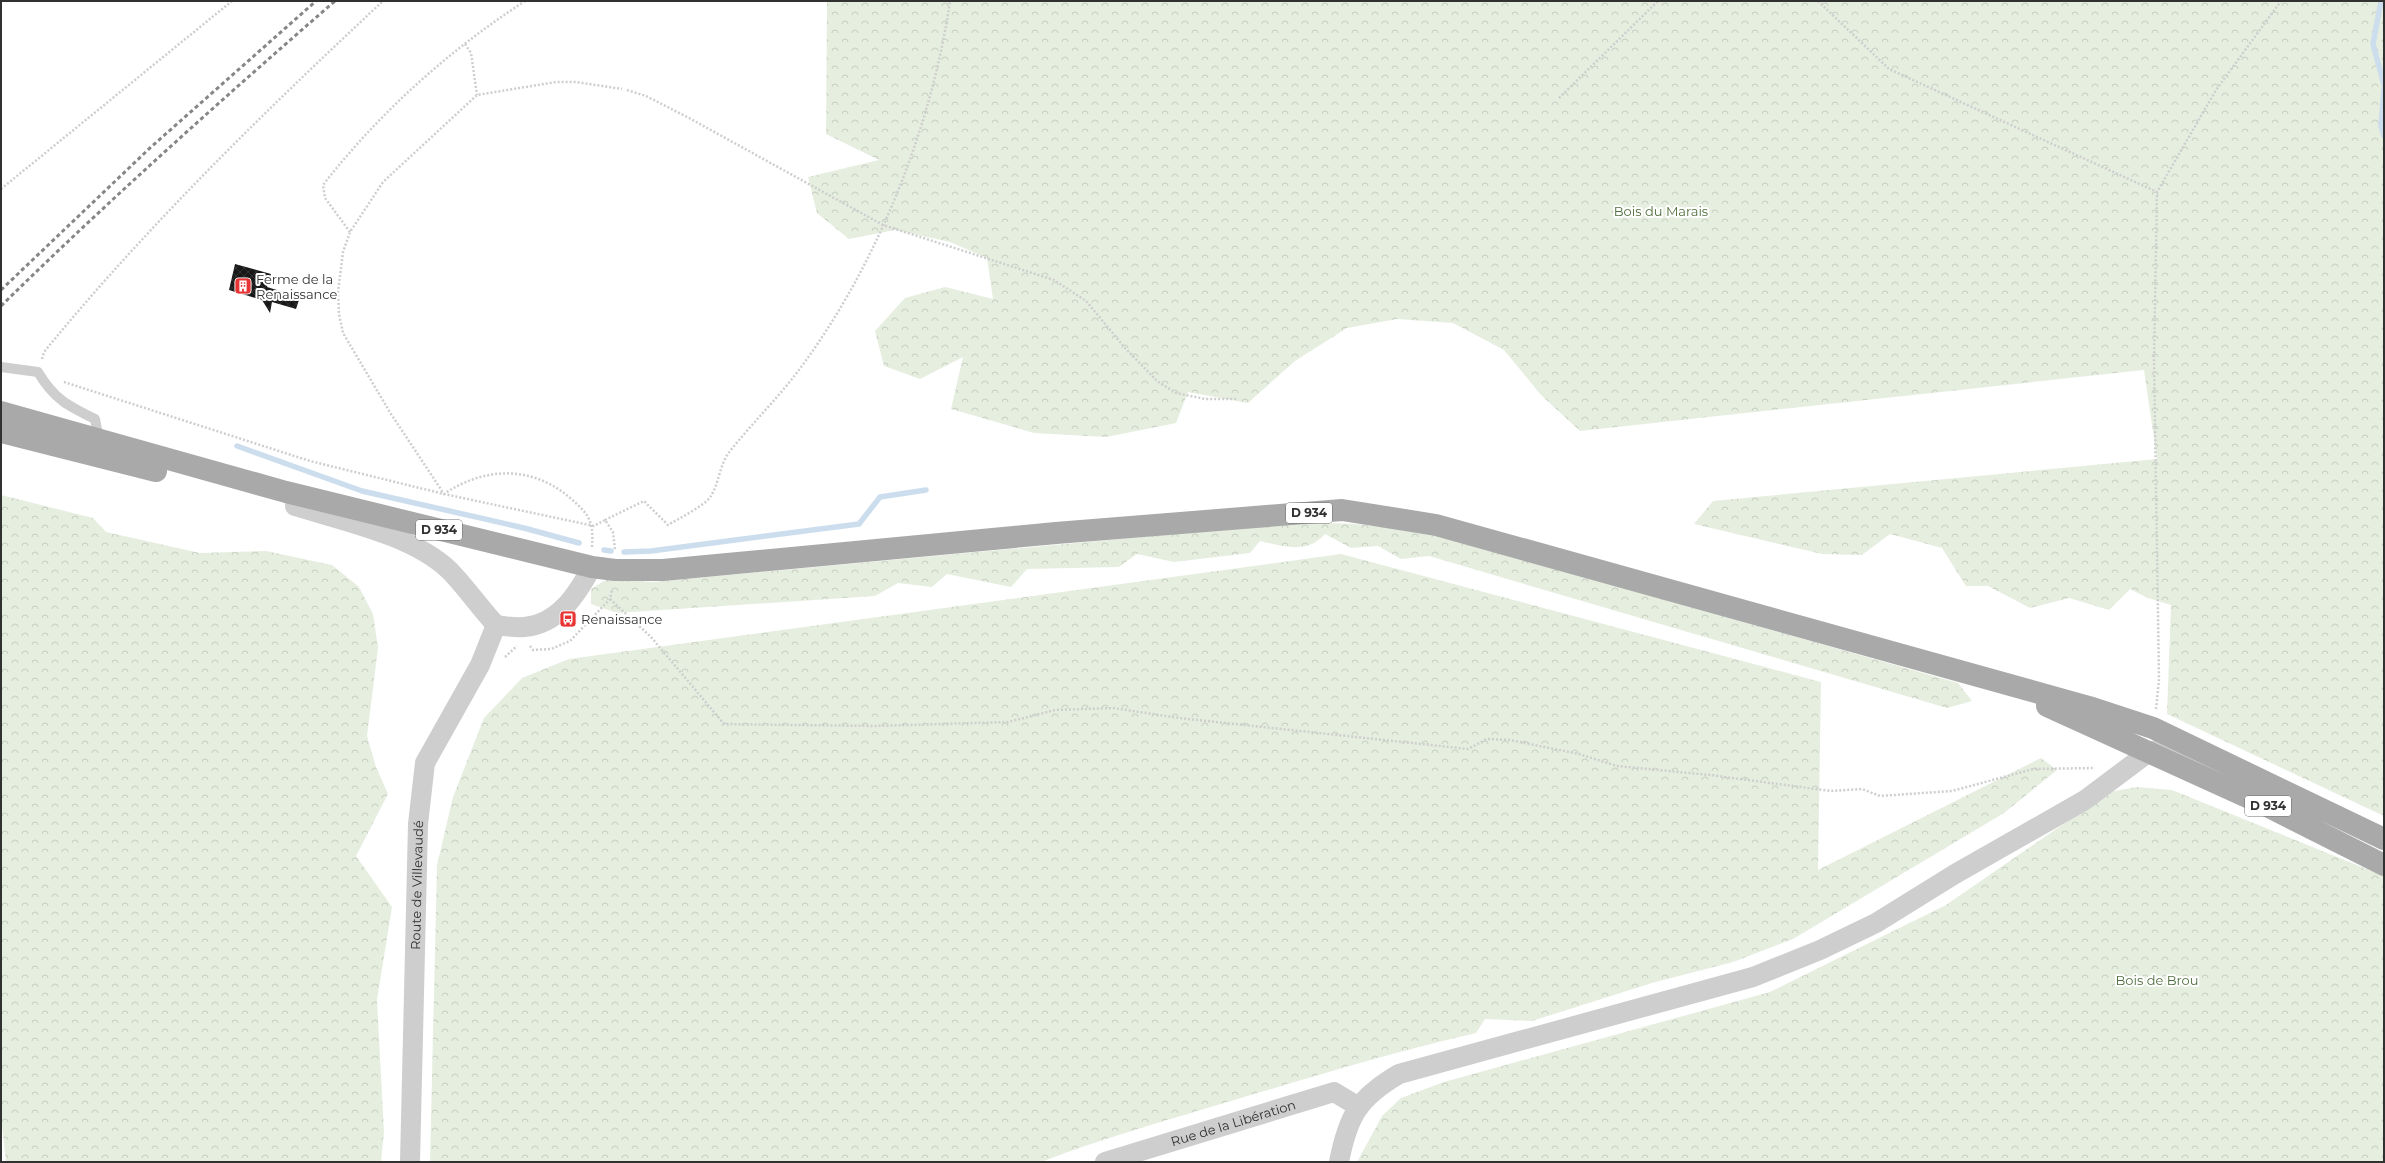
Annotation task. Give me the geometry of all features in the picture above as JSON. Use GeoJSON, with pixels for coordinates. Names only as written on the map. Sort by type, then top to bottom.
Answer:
{"type":"FeatureCollection","features":[{"type":"Feature","properties":{"kind":"main road","name":"D 934"},"geometry":{"type":"LineString","coordinates":[[1,412],[286,492],[592,567]]}},
{"type":"Feature","properties":{"kind":"main road","name":"D 934"},"geometry":{"type":"LineString","coordinates":[[1,432],[295,506],[563,567],[592,567],[619,570],[663,570],[1056,533],[1342,510],[1436,525],[2089,707],[2153,728],[2384,839]]}},
{"type":"Feature","properties":{"kind":"main road","name":"D 934"},"geometry":{"type":"LineString","coordinates":[[2005,684],[2084,724],[2267,806],[2384,865]]}},
{"type":"Feature","properties":{"kind":"street"},"geometry":{"type":"LineString","coordinates":[[295,506],[400,539],[423,550],[449,570],[496,625],[525,627],[547,620],[559,613],[576,594],[592,567]]}},
{"type":"Feature","properties":{"kind":"street","name":"Route de Villevaudé"},"geometry":{"type":"LineString","coordinates":[[410,1162],[418,824],[425,763],[480,665],[496,625]]}},
{"type":"Feature","properties":{"kind":"street"},"geometry":{"type":"LineString","coordinates":[[1339,1162],[1345,1131],[1359,1107],[1376,1087],[1399,1074],[1753,977],[1820,950],[1876,923],[1955,874],[2085,800],[2149,752],[2165,748],[2236,779],[2285,791]]}},
{"type":"Feature","properties":{"kind":"street","name":"Rue de la Libération"},"geometry":{"type":"LineString","coordinates":[[1105,1162],[1334,1092],[1359,1107]]}},
{"type":"Feature","properties":{"kind":"lane"},"geometry":{"type":"LineString","coordinates":[[1,367],[38,372],[48,389],[65,405],[95,419],[99,440]]}},
{"type":"Feature","properties":{"kind":"path"},"geometry":{"type":"LineString","coordinates":[[1,189],[232,1]]}},
{"type":"Feature","properties":{"kind":"path"},"geometry":{"type":"LineString","coordinates":[[383,1],[232,145],[159,222],[79,309],[44,352],[38,372],[76,387],[310,461],[452,496],[594,526],[582,508],[564,493],[546,481],[526,475],[506,473],[490,474],[459,484],[444,494]]}},
{"type":"Feature","properties":{"kind":"path"},"geometry":{"type":"LineString","coordinates":[[350,232],[325,198],[323,185],[370,128],[407,93],[485,27],[525,1]]}},
{"type":"Feature","properties":{"kind":"path"},"geometry":{"type":"LineString","coordinates":[[605,520],[644,501],[651,506],[662,521],[668,525],[711,498],[728,452],[792,379],[817,344],[840,309],[883,225],[915,144],[930,96],[950,1]]}},
{"type":"Feature","properties":{"kind":"path"},"geometry":{"type":"LineString","coordinates":[[1559,98],[1658,1]]}},
{"type":"Feature","properties":{"kind":"path"},"geometry":{"type":"LineString","coordinates":[[1818,1],[1889,70],[2157,192]]}},
{"type":"Feature","properties":{"kind":"path"},"geometry":{"type":"LineString","coordinates":[[2153,728],[2159,680],[2154,360],[2157,192],[2216,90],[2281,1]]}},
{"type":"Feature","properties":{"kind":"path"},"geometry":{"type":"LineString","coordinates":[[465,44],[471,53],[477,95]]}},
{"type":"Feature","properties":{"kind":"path"},"geometry":{"type":"LineString","coordinates":[[444,494],[391,414],[343,333],[339,314],[338,292],[343,252],[350,232],[383,182],[477,95],[556,82],[576,82],[622,89]]}},
{"type":"Feature","properties":{"kind":"path"},"geometry":{"type":"LineString","coordinates":[[627,90],[646,96],[689,118],[883,225],[1054,280],[1086,301],[1126,349],[1157,381],[1176,393],[1205,399],[1237,399]]}},
{"type":"Feature","properties":{"kind":"path"},"geometry":{"type":"LineString","coordinates":[[610,599],[651,637],[724,724],[874,726],[1008,722],[1055,710],[1113,708],[1179,718],[1468,749],[1486,739],[1510,740],[1579,754],[1617,766],[1710,775],[1831,791],[1862,788],[1880,796],[1952,791],[2033,769],[2096,768]]}},
{"type":"Feature","properties":{"kind":"path"},"geometry":{"type":"LineString","coordinates":[[501,662],[509,652],[521,644]]}},
{"type":"Feature","properties":{"kind":"green space","name":"Bois du Marais"},"geometry":{"type":"Polygon","coordinates":[[[827,1],[2384,1],[2384,816],[2167,714],[2171,605],[2148,598],[2130,589],[2109,610],[2069,598],[2030,608],[1988,586],[1966,586],[1942,548],[1890,534],[1862,555],[1822,554],[1694,524],[1713,501],[2157,459],[2144,370],[1580,431],[1541,395],[1504,350],[1453,323],[1397,319],[1347,328],[1295,361],[1248,403],[1188,392],[1176,423],[1106,437],[1034,433],[951,409],[963,357],[920,379],[884,366],[875,331],[905,298],[945,287],[993,299],[987,258],[950,242],[895,230],[849,239],[817,213],[808,177],[879,160],[826,134],[827,1]]]}},
{"type":"Feature","properties":{"kind":"green space"},"geometry":{"type":"Polygon","coordinates":[[[1,495],[93,518],[106,532],[200,553],[266,551],[332,565],[359,587],[373,614],[378,648],[367,736],[376,767],[388,794],[356,856],[392,907],[377,1000],[384,1132],[381,1162],[6,1162],[1,1116],[1,495]]]}},
{"type":"Feature","properties":{"kind":"green space"},"geometry":{"type":"Polygon","coordinates":[[[1304,522],[1355,524],[1428,532],[1958,683],[1972,701],[1947,708],[1429,556],[1401,559],[1378,546],[1351,548],[1325,534],[1318,541],[1302,547],[1286,547],[1260,541],[1250,553],[1174,562],[1137,554],[1119,567],[1027,569],[1011,587],[947,574],[932,587],[898,583],[875,596],[617,613],[591,604],[591,589],[607,579],[652,582],[1304,522]]]}},
{"type":"Feature","properties":{"kind":"green space"},"geometry":{"type":"Polygon","coordinates":[[[1341,554],[1821,682],[1818,870],[2041,758],[2057,770],[2004,813],[1793,939],[1733,962],[1652,983],[1532,1021],[1485,1019],[1476,1033],[1445,1040],[1292,1083],[1088,1145],[1041,1162],[430,1162],[437,865],[453,797],[484,718],[522,678],[569,659],[1341,554]]]}},
{"type":"Feature","properties":{"kind":"green space","name":"Bois de Brou"},"geometry":{"type":"Polygon","coordinates":[[[2136,787],[2172,790],[2384,876],[2384,1162],[1357,1162],[1382,1116],[1401,1098],[1444,1082],[1770,992],[1946,905],[2110,792],[2136,787]]]}},
{"type":"Feature","properties":{"kind":"building","name":"Ferme de la Renaissance"},"geometry":{"type":"Polygon","coordinates":[[[235,264],[271,274],[267,287],[300,297],[296,309],[272,302],[270,313],[262,300],[229,290],[235,264]]]}},
{"type":"Feature","properties":{"kind":"waterway"},"geometry":{"type":"LineString","coordinates":[[2381,1],[2373,44],[2384,85]]}},
{"type":"Feature","properties":{"kind":"waterway"},"geometry":{"type":"LineString","coordinates":[[2384,89],[2381,126],[2384,136]]}},
{"type":"Feature","properties":{"kind":"waterway"},"geometry":{"type":"LineString","coordinates":[[237,446],[362,491],[524,528],[579,543]]}},
{"type":"Feature","properties":{"kind":"waterway"},"geometry":{"type":"LineString","coordinates":[[624,552],[651,551],[859,524],[880,497],[926,490]]}},
{"type":"Feature","properties":{"kind":"waterway"},"geometry":{"type":"LineString","coordinates":[[604,550],[611,551]]}},
{"type":"Feature","properties":{"kind":"railway"},"geometry":{"type":"LineString","coordinates":[[1,290],[151,147],[316,1]]}},
{"type":"Feature","properties":{"kind":"railway"},"geometry":{"type":"LineString","coordinates":[[1,306],[166,151],[335,1]]}},
{"type":"Feature","properties":{"kind":"place","name":"Ferme de la Renaissance"},"geometry":{"type":"Point","coordinates":[243,286]}},
{"type":"Feature","properties":{"kind":"place","name":"Renaissance"},"geometry":{"type":"Point","coordinates":[568,619]}}]}
